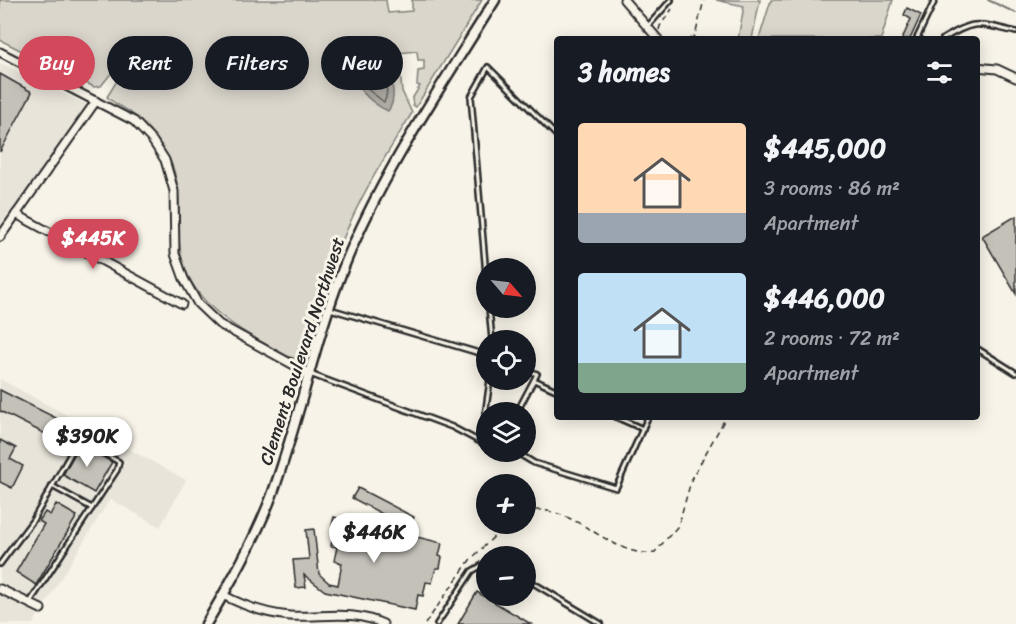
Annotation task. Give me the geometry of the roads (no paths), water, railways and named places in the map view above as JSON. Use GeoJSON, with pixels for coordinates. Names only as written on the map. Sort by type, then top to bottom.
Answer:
{"type":"FeatureCollection","features":[{"type":"Feature","properties":{"kind":"street","name":"Clement Boulevard Northwest"},"geometry":{"type":"LineString","coordinates":[[206,624],[249,547],[272,495],[342,271],[372,204],[495,0]]}},
{"type":"Feature","properties":{"kind":"street"},"geometry":{"type":"LineString","coordinates":[[624,0],[647,27],[660,36]]}},
{"type":"Feature","properties":{"kind":"street"},"geometry":{"type":"LineString","coordinates":[[0,52],[134,121],[152,140],[165,160],[174,191],[175,255],[184,279],[198,304],[219,324],[310,374]]}},
{"type":"Feature","properties":{"kind":"street"},"geometry":{"type":"LineString","coordinates":[[980,67],[997,69],[1016,78]]}},
{"type":"Feature","properties":{"kind":"street"},"geometry":{"type":"LineString","coordinates":[[0,237],[96,101]]}},
{"type":"Feature","properties":{"kind":"street"},"geometry":{"type":"LineString","coordinates":[[16,214],[182,304]]}},
{"type":"Feature","properties":{"kind":"street"},"geometry":{"type":"LineString","coordinates":[[0,589],[41,609]]}},
{"type":"Feature","properties":{"kind":"street"},"geometry":{"type":"LineString","coordinates":[[223,595],[262,612],[291,616],[345,614],[383,624]]}},
{"type":"Feature","properties":{"kind":"lane"},"geometry":{"type":"LineString","coordinates":[[647,27],[671,0]]}},
{"type":"Feature","properties":{"kind":"lane"},"geometry":{"type":"LineString","coordinates":[[918,36],[935,0]]}},
{"type":"Feature","properties":{"kind":"lane"},"geometry":{"type":"LineString","coordinates":[[948,36],[964,26],[977,23],[1016,33]]}},
{"type":"Feature","properties":{"kind":"lane"},"geometry":{"type":"LineString","coordinates":[[485,258],[471,97],[488,68],[554,133]]}},
{"type":"Feature","properties":{"kind":"lane"},"geometry":{"type":"LineString","coordinates":[[330,309],[476,352]]}},
{"type":"Feature","properties":{"kind":"lane"},"geometry":{"type":"LineString","coordinates":[[980,350],[1016,373]]}},
{"type":"Feature","properties":{"kind":"lane"},"geometry":{"type":"LineString","coordinates":[[310,374],[452,427],[476,440]]}},
{"type":"Feature","properties":{"kind":"lane"},"geometry":{"type":"LineString","coordinates":[[536,381],[554,389]]}},
{"type":"Feature","properties":{"kind":"lane"},"geometry":{"type":"LineString","coordinates":[[623,420],[643,429]]}},
{"type":"Feature","properties":{"kind":"lane"},"geometry":{"type":"LineString","coordinates":[[532,462],[616,488],[647,420]]}},
{"type":"Feature","properties":{"kind":"lane"},"geometry":{"type":"LineString","coordinates":[[0,564],[33,520],[79,439],[87,441],[119,462],[117,470],[29,603]]}},
{"type":"Feature","properties":{"kind":"lane"},"geometry":{"type":"LineString","coordinates":[[52,486],[92,508]]}},
{"type":"Feature","properties":{"kind":"lane"},"geometry":{"type":"LineString","coordinates":[[437,624],[472,571],[476,569]]}},
{"type":"Feature","properties":{"kind":"lane"},"geometry":{"type":"LineString","coordinates":[[536,585],[601,624]]}},
{"type":"Feature","properties":{"kind":"water"},"geometry":{"type":"Polygon","coordinates":[[[361,90],[393,90],[393,99],[388,111],[367,97],[361,90]]]}},
{"type":"Feature","properties":{"kind":"waterway"},"geometry":{"type":"LineString","coordinates":[[988,0],[1016,13]]}}]}
